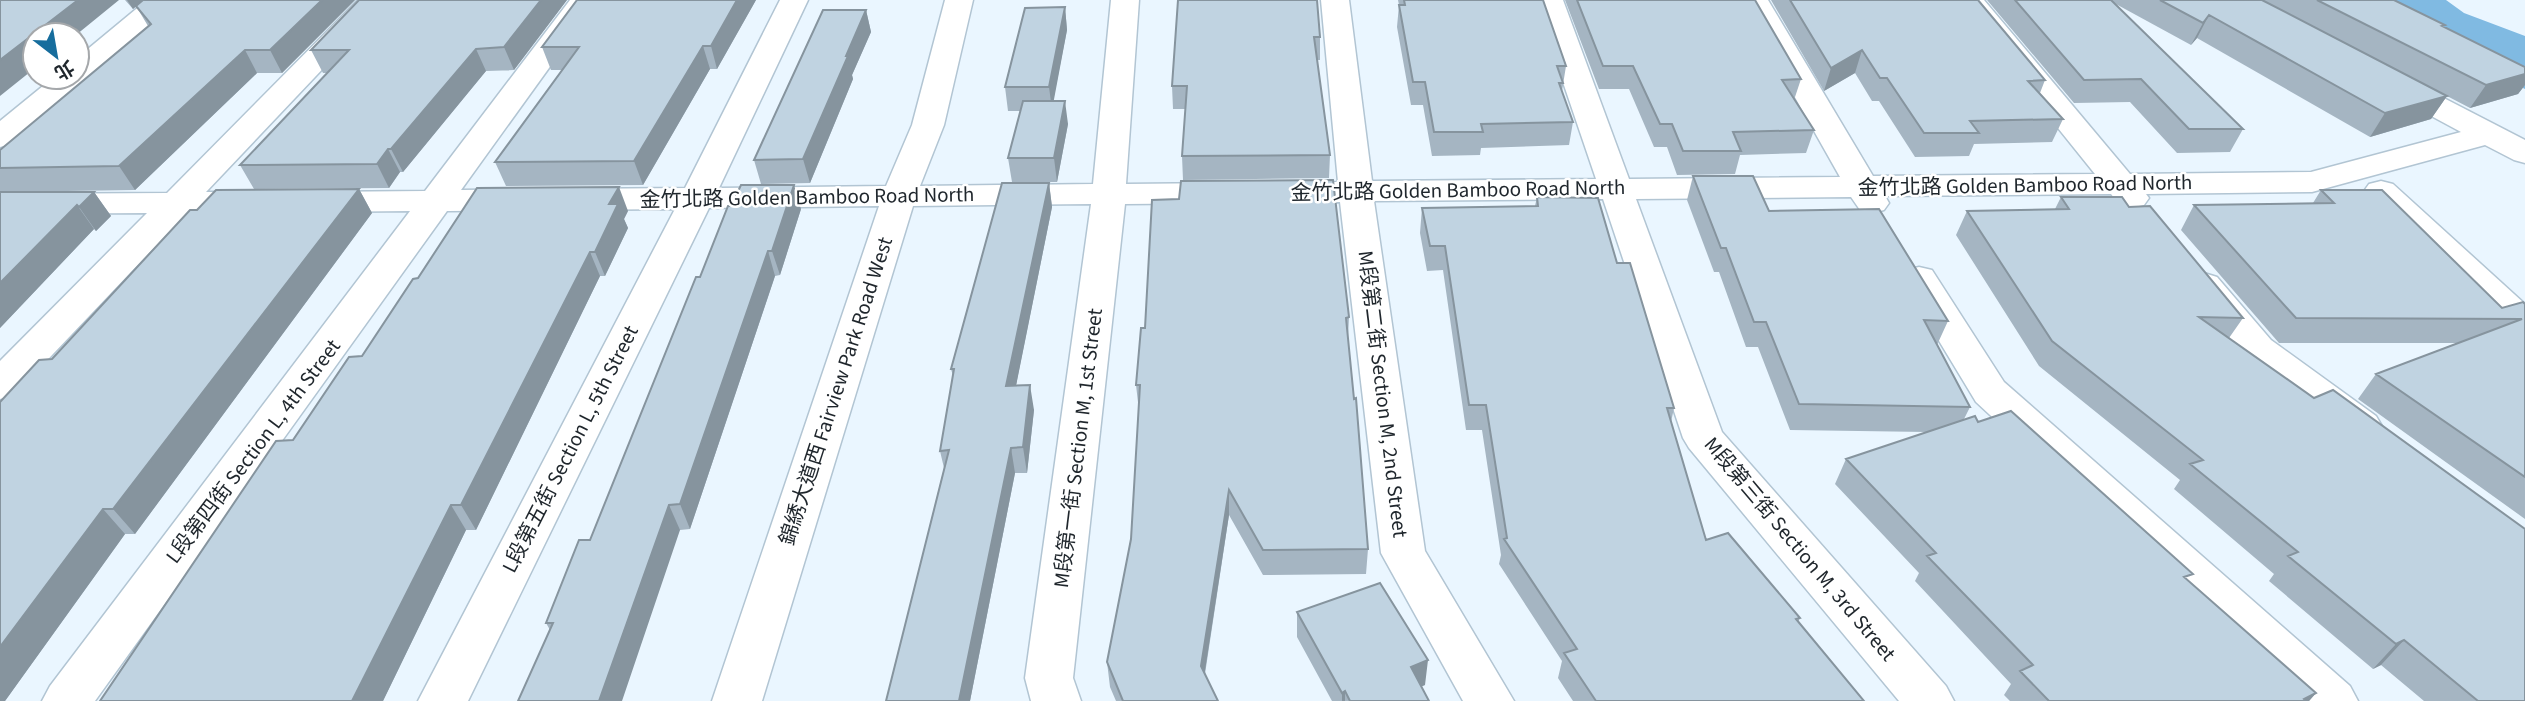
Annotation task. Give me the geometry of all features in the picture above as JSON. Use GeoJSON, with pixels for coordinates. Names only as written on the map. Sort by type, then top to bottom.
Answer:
{"type":"FeatureCollection","features":[{"type":"Feature","properties":{"kind":"street"},"geometry":{"type":"LineString","coordinates":[[91,61],[164,0]]}},
{"type":"Feature","properties":{"kind":"street"},"geometry":{"type":"LineString","coordinates":[[0,385],[374,0]]}},
{"type":"Feature","properties":{"kind":"street","name":"L段第四街 Section L, 4th Street"},"geometry":{"type":"LineString","coordinates":[[67,701],[439,201],[584,0]]}},
{"type":"Feature","properties":{"kind":"street","name":"L段第五街 Section L, 5th Street"},"geometry":{"type":"LineString","coordinates":[[443,701],[697,198],[793,0]]}},
{"type":"Feature","properties":{"kind":"street","name":"錦綉大道西 Fairview Park Road West"},"geometry":{"type":"LineString","coordinates":[[737,701],[899,196],[928,125],[959,0]]}},
{"type":"Feature","properties":{"kind":"street","name":"M段第一街 Section M, 1st Street"},"geometry":{"type":"LineString","coordinates":[[1056,701],[1049,678],[1110,194],[1125,0]]}},
{"type":"Feature","properties":{"kind":"street","name":"M段第二街 Section M, 2nd Street"},"geometry":{"type":"LineString","coordinates":[[1335,0],[1356,191],[1404,553],[1489,701]]}},
{"type":"Feature","properties":{"kind":"street","name":"M段第三街 Section M, 3rd Street"},"geometry":{"type":"LineString","coordinates":[[1549,0],[1704,438],[1929,701]]}},
{"type":"Feature","properties":{"kind":"street"},"geometry":{"type":"LineString","coordinates":[[1754,0],[1861,187],[1990,392],[2333,701]]}},
{"type":"Feature","properties":{"kind":"street"},"geometry":{"type":"LineString","coordinates":[[1969,0],[2155,225]]}},
{"type":"Feature","properties":{"kind":"street"},"geometry":{"type":"LineString","coordinates":[[2368,70],[2525,153]]}},
{"type":"Feature","properties":{"kind":"street"},"geometry":{"type":"LineString","coordinates":[[0,137],[55,91]]}},
{"type":"Feature","properties":{"kind":"street","name":"金竹北路 Golden Bamboo Road North"},"geometry":{"type":"LineString","coordinates":[[0,205],[2312,182],[2488,134]]}},
{"type":"Feature","properties":{"kind":"street"},"geometry":{"type":"LineString","coordinates":[[2359,170],[2508,310],[2525,320]]}},
{"type":"Feature","properties":{"kind":"street"},"geometry":{"type":"LineString","coordinates":[[2180,256],[2257,349],[2395,450]]}},
{"type":"Feature","properties":{"kind":"shaded area"},"geometry":{"type":"Polygon","coordinates":[[[2341,0],[2446,0],[2464,13],[2525,36],[2525,89],[2341,0]]]}},
{"type":"Feature","properties":{"kind":"building"},"geometry":{"type":"Polygon","coordinates":[[[0,0],[78,0],[51,21],[21,21],[21,44],[0,60],[0,0]]]}},
{"type":"Feature","properties":{"kind":"building"},"geometry":{"type":"Polygon","coordinates":[[[143,0],[322,0],[270,50],[245,50],[119,166],[0,168],[0,150],[71,91],[91,91],[91,74],[151,24],[136,6],[143,0]]]}},
{"type":"Feature","properties":{"kind":"building"},"geometry":{"type":"Polygon","coordinates":[[[359,0],[541,0],[504,47],[476,49],[377,164],[240,165],[349,50],[311,50],[359,0]]]}},
{"type":"Feature","properties":{"kind":"building"},"geometry":{"type":"Polygon","coordinates":[[[577,0],[737,0],[711,46],[703,46],[634,161],[495,162],[579,47],[542,47],[577,0]]]}},
{"type":"Feature","properties":{"kind":"building"},"geometry":{"type":"Polygon","coordinates":[[[1178,0],[1317,0],[1320,37],[1314,37],[1330,155],[1182,156],[1187,86],[1172,86],[1178,0]]]}},
{"type":"Feature","properties":{"kind":"building"},"geometry":{"type":"Polygon","coordinates":[[[1404,0],[1543,0],[1566,66],[1557,66],[1563,83],[1559,83],[1573,122],[1481,124],[1483,132],[1434,132],[1425,82],[1413,82],[1399,5],[1405,5],[1404,0]]]}},
{"type":"Feature","properties":{"kind":"building"},"geometry":{"type":"Polygon","coordinates":[[[1577,0],[1755,0],[1801,79],[1782,80],[1814,130],[1733,132],[1741,151],[1683,151],[1672,124],[1660,124],[1633,66],[1603,66],[1577,0]]]}},
{"type":"Feature","properties":{"kind":"building"},"geometry":{"type":"Polygon","coordinates":[[[1790,0],[1978,0],[2045,80],[2028,81],[2063,119],[1970,121],[1979,133],[1924,133],[1887,78],[1880,78],[1862,50],[1831,68],[1790,0]]]}},
{"type":"Feature","properties":{"kind":"building"},"geometry":{"type":"Polygon","coordinates":[[[2015,0],[2111,0],[2243,129],[2189,129],[2141,79],[2084,80],[2015,0]]]}},
{"type":"Feature","properties":{"kind":"building"},"geometry":{"type":"Polygon","coordinates":[[[2160,0],[2262,0],[2447,96],[2385,113],[2209,15],[2203,23],[2160,0]]]}},
{"type":"Feature","properties":{"kind":"building"},"geometry":{"type":"Polygon","coordinates":[[[2317,0],[2394,0],[2525,67],[2525,74],[2486,85],[2317,0]]]}},
{"type":"Feature","properties":{"kind":"building"},"geometry":{"type":"Polygon","coordinates":[[[1065,7],[1049,87],[1005,87],[1025,8],[1065,7]]]}},
{"type":"Feature","properties":{"kind":"building"},"geometry":{"type":"Polygon","coordinates":[[[823,10],[866,10],[803,159],[754,160],[823,10]]]}},
{"type":"Feature","properties":{"kind":"building"},"geometry":{"type":"Polygon","coordinates":[[[1023,101],[1065,101],[1054,158],[1008,158],[1023,101]]]}},
{"type":"Feature","properties":{"kind":"building"},"geometry":{"type":"Polygon","coordinates":[[[1693,176],[1753,176],[1769,211],[1879,209],[1948,321],[1924,320],[1970,407],[1799,404],[1766,322],[1754,322],[1726,248],[1721,248],[1693,176]]]}},
{"type":"Feature","properties":{"kind":"building"},"geometry":{"type":"Polygon","coordinates":[[[1333,180],[1349,317],[1346,318],[1354,399],[1356,398],[1368,549],[1263,550],[1229,490],[1201,666],[1218,701],[1123,701],[1107,662],[1131,539],[1140,385],[1136,385],[1141,328],[1145,328],[1152,200],[1179,199],[1181,181],[1333,180]]]}},
{"type":"Feature","properties":{"kind":"building"},"geometry":{"type":"Polygon","coordinates":[[[1002,183],[1049,183],[1006,386],[1030,385],[1023,447],[1011,448],[959,701],[886,701],[949,450],[940,451],[954,369],[951,369],[1002,183]]]}},
{"type":"Feature","properties":{"kind":"building"},"geometry":{"type":"Polygon","coordinates":[[[741,185],[794,185],[772,251],[768,251],[680,504],[669,505],[599,701],[518,701],[553,623],[546,623],[579,540],[590,540],[696,277],[700,277],[728,206],[731,206],[741,185]]]}},
{"type":"Feature","properties":{"kind":"building"},"geometry":{"type":"Polygon","coordinates":[[[619,187],[609,204],[618,204],[595,252],[590,252],[461,505],[451,505],[352,701],[100,701],[276,441],[293,440],[349,357],[362,356],[413,279],[418,278],[477,188],[619,187]]]}},
{"type":"Feature","properties":{"kind":"building"},"geometry":{"type":"Polygon","coordinates":[[[359,189],[113,509],[103,509],[0,647],[0,402],[39,360],[52,359],[190,210],[197,210],[216,190],[359,189]]]}},
{"type":"Feature","properties":{"kind":"building"},"geometry":{"type":"Polygon","coordinates":[[[2321,190],[2382,190],[2502,308],[2523,302],[2525,304],[2525,477],[2376,374],[2522,319],[2296,318],[2194,205],[2334,203],[2321,190]]]}},
{"type":"Feature","properties":{"kind":"building"},"geometry":{"type":"Polygon","coordinates":[[[0,192],[94,192],[79,207],[77,205],[0,283],[0,192]]]}},
{"type":"Feature","properties":{"kind":"building"},"geometry":{"type":"Polygon","coordinates":[[[1537,197],[1598,198],[1617,263],[1630,263],[1674,408],[1667,408],[1706,540],[1728,533],[1800,618],[1796,619],[1864,701],[1596,701],[1564,653],[1577,649],[1504,539],[1507,538],[1486,405],[1469,405],[1445,246],[1430,246],[1422,208],[1538,206],[1537,197]]]}},
{"type":"Feature","properties":{"kind":"building"},"geometry":{"type":"Polygon","coordinates":[[[2061,197],[2122,197],[2129,207],[2150,206],[2243,318],[2199,317],[2314,398],[2333,390],[2525,529],[2525,701],[2478,701],[2404,640],[2396,644],[2288,556],[2298,552],[2190,464],[2203,460],[2052,341],[1967,211],[2069,209],[2061,197]]]}},
{"type":"Feature","properties":{"kind":"building"},"geometry":{"type":"Polygon","coordinates":[[[2011,411],[2193,574],[2184,577],[2316,693],[2304,699],[2306,701],[2049,701],[2020,671],[2033,665],[1927,556],[1936,553],[1846,459],[1975,416],[1978,422],[2011,411]]]}},
{"type":"Feature","properties":{"kind":"building"},"geometry":{"type":"Polygon","coordinates":[[[1380,583],[1428,660],[1411,667],[1429,701],[1350,701],[1345,691],[1342,693],[1297,612],[1380,583]]]}}]}
